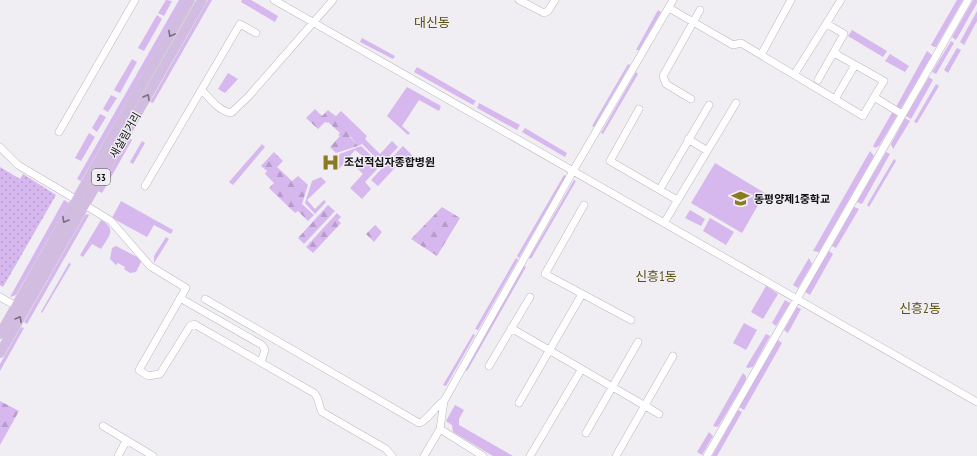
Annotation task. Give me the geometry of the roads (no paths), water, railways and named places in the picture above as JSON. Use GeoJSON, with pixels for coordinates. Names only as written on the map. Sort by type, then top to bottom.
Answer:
{"type":"FeatureCollection","features":[{"type":"Feature","properties":{"kind":"main road","name":"새살림거리"},"geometry":{"type":"LineString","coordinates":[[0,334],[190,0]]}},
{"type":"Feature","properties":{"kind":"main road","name":"새살림거리"},"geometry":{"type":"LineString","coordinates":[[0,353],[202,0]]}},
{"type":"Feature","properties":{"kind":"street"},"geometry":{"type":"LineString","coordinates":[[59,132],[135,0]]}},
{"type":"Feature","properties":{"kind":"street"},"geometry":{"type":"LineString","coordinates":[[274,0],[977,402]]}},
{"type":"Feature","properties":{"kind":"street"},"geometry":{"type":"LineString","coordinates":[[203,91],[216,105],[226,112],[231,113],[333,0]]}},
{"type":"Feature","properties":{"kind":"street"},"geometry":{"type":"LineString","coordinates":[[519,0],[544,13],[548,11],[555,0]]}},
{"type":"Feature","properties":{"kind":"street"},"geometry":{"type":"LineString","coordinates":[[424,456],[440,430],[444,401],[573,171],[673,0]]}},
{"type":"Feature","properties":{"kind":"street"},"geometry":{"type":"LineString","coordinates":[[794,75],[841,0]]}},
{"type":"Feature","properties":{"kind":"street"},"geometry":{"type":"LineString","coordinates":[[707,456],[968,0]]}},
{"type":"Feature","properties":{"kind":"street"},"geometry":{"type":"LineString","coordinates":[[761,55],[788,1]]}},
{"type":"Feature","properties":{"kind":"street"},"geometry":{"type":"LineString","coordinates":[[669,8],[733,45],[741,43],[864,116],[884,81],[834,53]]}},
{"type":"Feature","properties":{"kind":"street"},"geometry":{"type":"LineString","coordinates":[[691,99],[666,84],[663,76],[700,10]]}},
{"type":"Feature","properties":{"kind":"street"},"geometry":{"type":"LineString","coordinates":[[145,186],[203,91],[240,24],[256,33]]}},
{"type":"Feature","properties":{"kind":"street"},"geometry":{"type":"LineString","coordinates":[[818,80],[844,34],[827,24]]}},
{"type":"Feature","properties":{"kind":"street"},"geometry":{"type":"LineString","coordinates":[[836,99],[855,65]]}},
{"type":"Feature","properties":{"kind":"street"},"geometry":{"type":"LineString","coordinates":[[874,97],[902,114]]}},
{"type":"Feature","properties":{"kind":"street"},"geometry":{"type":"LineString","coordinates":[[664,223],[706,150],[736,103]]}},
{"type":"Feature","properties":{"kind":"street"},"geometry":{"type":"LineString","coordinates":[[660,190],[688,139],[710,105]]}},
{"type":"Feature","properties":{"kind":"street"},"geometry":{"type":"LineString","coordinates":[[638,109],[610,161],[677,200]]}},
{"type":"Feature","properties":{"kind":"street"},"geometry":{"type":"LineString","coordinates":[[688,139],[706,150]]}},
{"type":"Feature","properties":{"kind":"street"},"geometry":{"type":"LineString","coordinates":[[0,147],[18,165],[77,200]]}},
{"type":"Feature","properties":{"kind":"street"},"geometry":{"type":"LineString","coordinates":[[85,205],[111,221],[150,266],[186,288],[139,370],[148,376],[160,374],[190,326],[194,324],[314,393],[319,398],[319,408],[322,412],[386,449],[392,456]]}},
{"type":"Feature","properties":{"kind":"street"},"geometry":{"type":"LineString","coordinates":[[584,205],[545,274],[631,320]]}},
{"type":"Feature","properties":{"kind":"street"},"geometry":{"type":"LineString","coordinates":[[519,403],[582,294]]}},
{"type":"Feature","properties":{"kind":"street"},"geometry":{"type":"LineString","coordinates":[[0,297],[16,306]]}},
{"type":"Feature","properties":{"kind":"street"},"geometry":{"type":"LineString","coordinates":[[489,366],[530,297]]}},
{"type":"Feature","properties":{"kind":"street"},"geometry":{"type":"LineString","coordinates":[[180,298],[262,345],[265,350],[261,362]]}},
{"type":"Feature","properties":{"kind":"street"},"geometry":{"type":"LineString","coordinates":[[205,299],[419,423],[425,421],[436,406],[444,401]]}},
{"type":"Feature","properties":{"kind":"street"},"geometry":{"type":"LineString","coordinates":[[511,328],[658,414]]}},
{"type":"Feature","properties":{"kind":"street"},"geometry":{"type":"LineString","coordinates":[[586,433],[638,342]]}},
{"type":"Feature","properties":{"kind":"street"},"geometry":{"type":"LineString","coordinates":[[616,456],[673,356]]}},
{"type":"Feature","properties":{"kind":"street"},"geometry":{"type":"LineString","coordinates":[[530,456],[581,370]]}},
{"type":"Feature","properties":{"kind":"street"},"geometry":{"type":"LineString","coordinates":[[103,426],[153,456]]}},
{"type":"Feature","properties":{"kind":"street"},"geometry":{"type":"LineString","coordinates":[[440,430],[483,456]]}},
{"type":"Feature","properties":{"kind":"street"},"geometry":{"type":"LineString","coordinates":[[118,456],[126,441]]}},
{"type":"Feature","properties":{"kind":"place","name":"조선적십자종합병원"},"geometry":{"type":"Point","coordinates":[331,162]}},
{"type":"Feature","properties":{"kind":"place","name":"동평양제1중학교"},"geometry":{"type":"Point","coordinates":[741,199]}},
{"type":"Feature","properties":{"kind":"district","name":"대신동"},"geometry":{"type":"Point","coordinates":[432,22]}},
{"type":"Feature","properties":{"kind":"district","name":"신흥1동"},"geometry":{"type":"Point","coordinates":[656,276]}},
{"type":"Feature","properties":{"kind":"district","name":"신흥2동"},"geometry":{"type":"Point","coordinates":[920,308]}}]}
